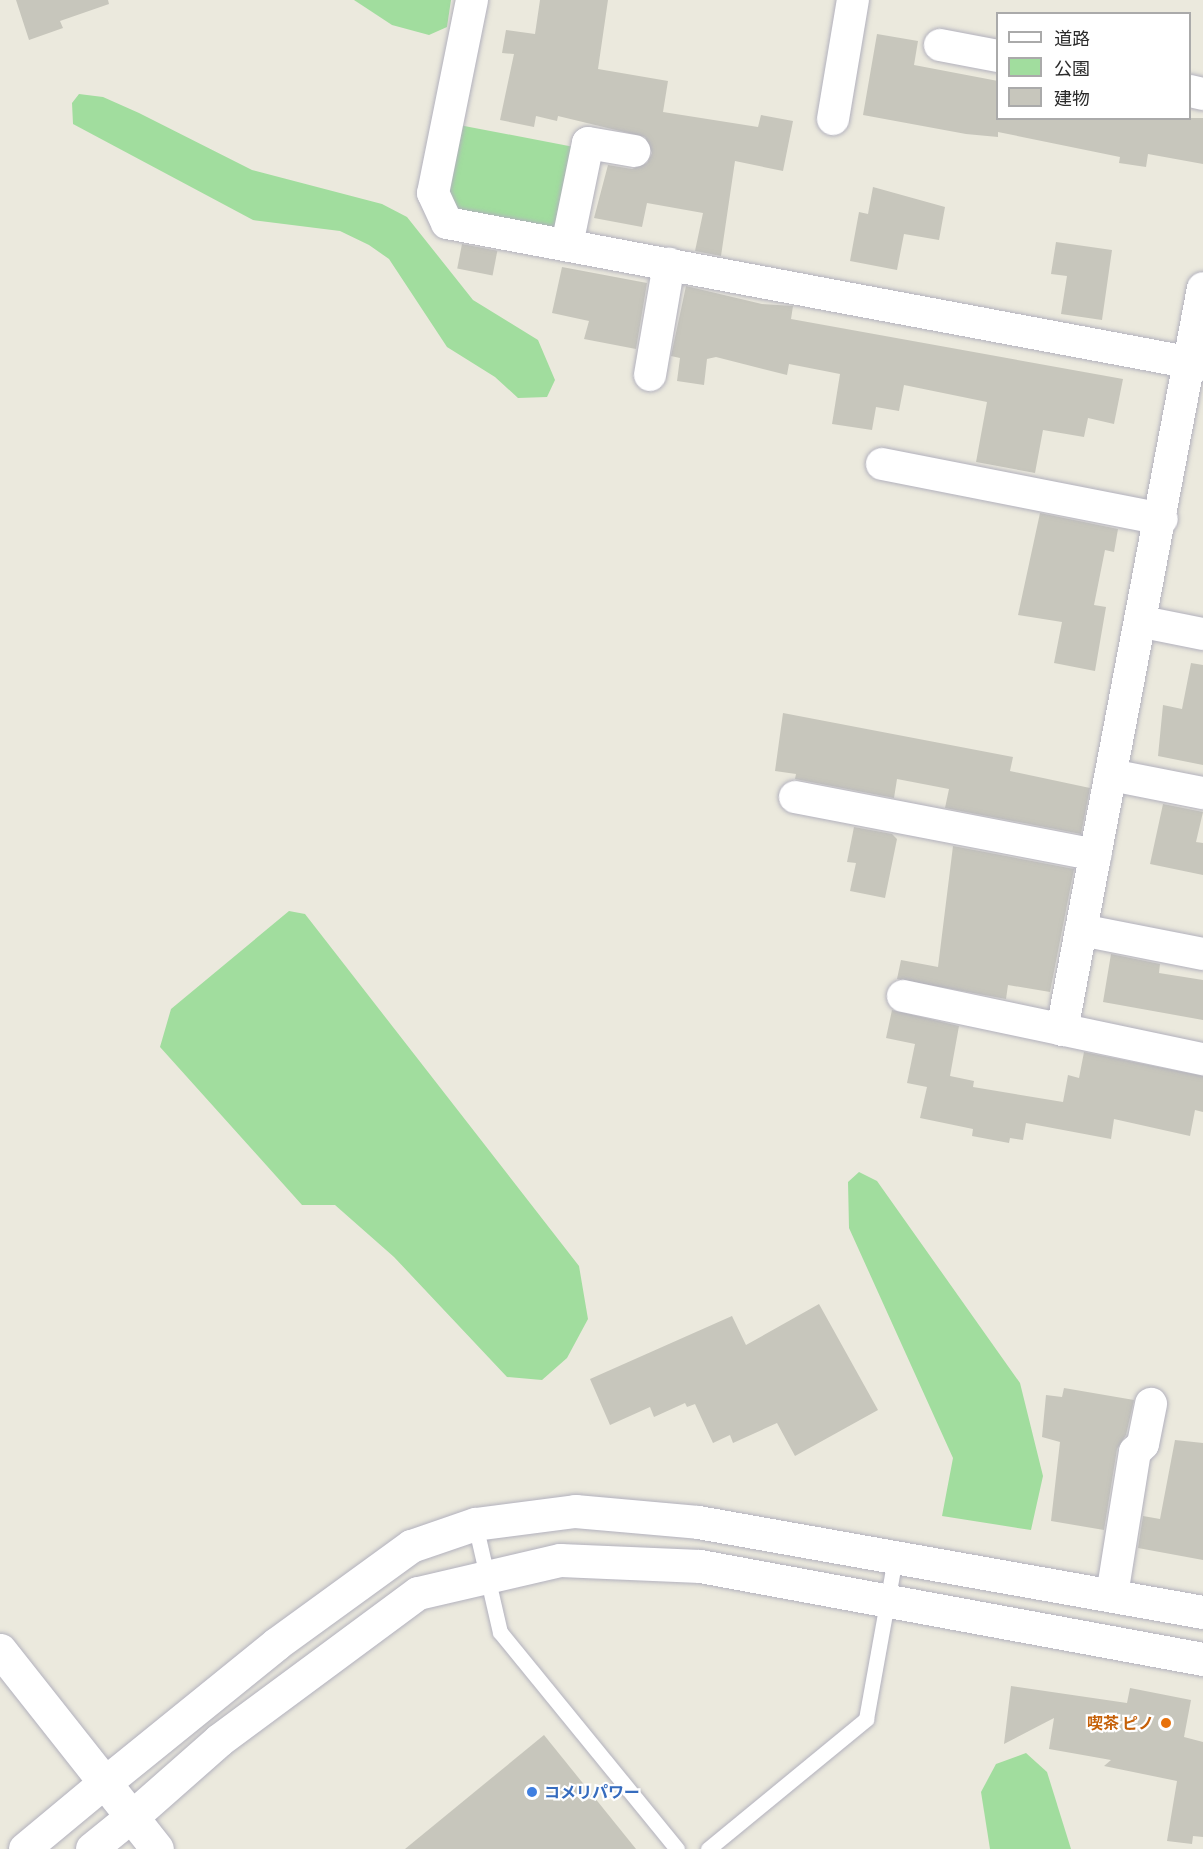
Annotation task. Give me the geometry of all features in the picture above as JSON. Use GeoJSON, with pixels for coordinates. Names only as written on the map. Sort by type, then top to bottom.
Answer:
{"type":"FeatureCollection","features":[{"type":"Feature","properties":{"kind":"street"},"geometry":{"type":"LineString","coordinates":[[472,0],[433,193],[447,222],[1197,364]]}},
{"type":"Feature","properties":{"kind":"street"},"geometry":{"type":"LineString","coordinates":[[833,119],[853,0]]}},
{"type":"Feature","properties":{"kind":"street"},"geometry":{"type":"LineString","coordinates":[[940,45],[996,56]]}},
{"type":"Feature","properties":{"kind":"street"},"geometry":{"type":"LineString","coordinates":[[567,245],[588,143],[634,151]]}},
{"type":"Feature","properties":{"kind":"street"},"geometry":{"type":"LineString","coordinates":[[650,375],[669,264]]}},
{"type":"Feature","properties":{"kind":"street"},"geometry":{"type":"LineString","coordinates":[[1062,1030],[1162,519],[1197,364],[1203,288]]}},
{"type":"Feature","properties":{"kind":"street"},"geometry":{"type":"LineString","coordinates":[[882,464],[1162,519]]}},
{"type":"Feature","properties":{"kind":"street"},"geometry":{"type":"LineString","coordinates":[[1143,622],[1203,634]]}},
{"type":"Feature","properties":{"kind":"street"},"geometry":{"type":"LineString","coordinates":[[1111,775],[1203,793]]}},
{"type":"Feature","properties":{"kind":"street"},"geometry":{"type":"LineString","coordinates":[[795,797],[1095,855]]}},
{"type":"Feature","properties":{"kind":"street"},"geometry":{"type":"LineString","coordinates":[[1081,930],[1203,954]]}},
{"type":"Feature","properties":{"kind":"street"},"geometry":{"type":"LineString","coordinates":[[903,996],[1203,1059]]}},
{"type":"Feature","properties":{"kind":"street"},"geometry":{"type":"LineString","coordinates":[[1112,1595],[1135,1452],[1143,1444],[1151,1404]]}},
{"type":"Feature","properties":{"kind":"street"},"geometry":{"type":"LineString","coordinates":[[25,1849],[276,1644],[411,1546],[475,1524],[575,1511],[698,1522],[1203,1612]]}},
{"type":"Feature","properties":{"kind":"street"},"geometry":{"type":"LineString","coordinates":[[92,1849],[219,1740],[418,1593],[486,1575],[560,1560],[700,1566],[886,1603],[1203,1659]]}},
{"type":"Feature","properties":{"kind":"street"},"geometry":{"type":"LineString","coordinates":[[0,1650],[134,1815],[157,1849]]}},
{"type":"Feature","properties":{"kind":"lane"},"geometry":{"type":"LineString","coordinates":[[475,1524],[500,1632],[677,1849]]}},
{"type":"Feature","properties":{"kind":"lane"},"geometry":{"type":"LineString","coordinates":[[708,1849],[866,1719],[895,1558]]}},
{"type":"Feature","properties":{"kind":"green space"},"geometry":{"type":"Polygon","coordinates":[[[354,0],[451,0],[447,27],[429,35],[392,25],[354,0]]]}},
{"type":"Feature","properties":{"kind":"green space"},"geometry":{"type":"Polygon","coordinates":[[[79,94],[103,97],[252,170],[382,204],[407,217],[473,300],[538,340],[555,380],[547,397],[518,398],[495,377],[447,347],[389,259],[369,245],[340,231],[253,220],[73,124],[72,103],[79,94]]]}},
{"type":"Feature","properties":{"kind":"green space"},"geometry":{"type":"Polygon","coordinates":[[[459,125],[574,147],[558,237],[457,216],[448,190],[459,125]]]}},
{"type":"Feature","properties":{"kind":"green space"},"geometry":{"type":"Polygon","coordinates":[[[289,911],[305,914],[579,1266],[588,1319],[567,1358],[542,1380],[507,1377],[394,1257],[335,1205],[302,1205],[160,1047],[171,1009],[289,911]]]}},
{"type":"Feature","properties":{"kind":"green space"},"geometry":{"type":"Polygon","coordinates":[[[859,1172],[877,1181],[1020,1383],[1043,1476],[1031,1530],[942,1516],[953,1458],[849,1228],[848,1182],[859,1172]]]}},
{"type":"Feature","properties":{"kind":"green space"},"geometry":{"type":"Polygon","coordinates":[[[1026,1753],[1047,1772],[1071,1849],[990,1849],[981,1792],[996,1764],[1026,1753]]]}},
{"type":"Feature","properties":{"kind":"building"},"geometry":{"type":"Polygon","coordinates":[[[16,0],[108,0],[109,4],[60,21],[63,28],[29,40],[16,0]]]}},
{"type":"Feature","properties":{"kind":"building"},"geometry":{"type":"Polygon","coordinates":[[[540,0],[608,0],[598,69],[668,81],[663,112],[758,127],[761,115],[793,121],[783,171],[735,161],[721,256],[695,251],[703,213],[647,203],[642,227],[594,218],[608,165],[632,169],[647,163],[652,153],[645,137],[558,116],[557,121],[536,116],[534,127],[500,120],[514,54],[502,53],[506,30],[535,34],[540,0]]]}},
{"type":"Feature","properties":{"kind":"building"},"geometry":{"type":"Polygon","coordinates":[[[877,34],[918,41],[914,65],[996,81],[996,120],[1191,120],[1191,118],[1203,118],[1203,164],[1148,154],[1146,167],[1119,163],[1120,157],[998,132],[998,137],[966,134],[863,115],[877,34]]]}},
{"type":"Feature","properties":{"kind":"building"},"geometry":{"type":"Polygon","coordinates":[[[873,187],[945,207],[939,240],[904,234],[897,270],[850,261],[859,212],[868,214],[873,187]]]}},
{"type":"Feature","properties":{"kind":"building"},"geometry":{"type":"Polygon","coordinates":[[[1056,242],[1112,250],[1102,320],[1061,314],[1067,276],[1051,274],[1056,242]]]}},
{"type":"Feature","properties":{"kind":"building"},"geometry":{"type":"Polygon","coordinates":[[[462,244],[497,251],[493,275],[457,269],[462,244]]]}},
{"type":"Feature","properties":{"kind":"building"},"geometry":{"type":"Polygon","coordinates":[[[562,267],[647,283],[636,349],[584,339],[589,321],[552,313],[562,267]]]}},
{"type":"Feature","properties":{"kind":"building"},"geometry":{"type":"Polygon","coordinates":[[[686,286],[762,304],[793,306],[791,319],[1123,379],[1114,424],[1088,418],[1084,437],[1043,430],[1035,473],[976,462],[987,402],[904,385],[899,411],[876,407],[872,430],[832,424],[840,374],[789,364],[787,375],[716,357],[707,359],[704,385],[677,381],[680,358],[671,356],[686,286]]]}},
{"type":"Feature","properties":{"kind":"building"},"geometry":{"type":"Polygon","coordinates":[[[1040,513],[1118,529],[1114,552],[1105,550],[1094,605],[1106,607],[1095,671],[1054,663],[1062,622],[1018,615],[1040,513]]]}},
{"type":"Feature","properties":{"kind":"building"},"geometry":{"type":"Polygon","coordinates":[[[1191,663],[1203,665],[1203,765],[1158,756],[1163,705],[1182,709],[1191,663]]]}},
{"type":"Feature","properties":{"kind":"building"},"geometry":{"type":"Polygon","coordinates":[[[783,713],[1013,757],[1010,771],[1090,788],[1081,834],[945,808],[949,789],[897,779],[894,798],[795,779],[796,774],[775,771],[783,713]]]}},
{"type":"Feature","properties":{"kind":"building"},"geometry":{"type":"Polygon","coordinates":[[[1163,804],[1203,812],[1196,842],[1203,843],[1203,875],[1150,864],[1163,804]]]}},
{"type":"Feature","properties":{"kind":"building"},"geometry":{"type":"Polygon","coordinates":[[[854,827],[892,834],[897,839],[885,898],[850,891],[856,863],[847,862],[854,827]]]}},
{"type":"Feature","properties":{"kind":"building"},"geometry":{"type":"Polygon","coordinates":[[[953,846],[1074,869],[1050,992],[1008,985],[1006,999],[897,979],[901,960],[938,967],[953,846]]]}},
{"type":"Feature","properties":{"kind":"building"},"geometry":{"type":"Polygon","coordinates":[[[1111,954],[1160,964],[1159,973],[1203,980],[1203,1020],[1103,1002],[1111,954]]]}},
{"type":"Feature","properties":{"kind":"building"},"geometry":{"type":"Polygon","coordinates":[[[892,1010],[959,1026],[950,1076],[974,1081],[973,1087],[1063,1102],[1068,1075],[1079,1078],[1084,1052],[1203,1076],[1203,1112],[1195,1110],[1190,1136],[1114,1119],[1111,1139],[1026,1123],[1023,1140],[1010,1138],[1009,1143],[972,1136],[973,1129],[920,1118],[927,1087],[907,1083],[915,1044],[886,1038],[892,1010]]]}},
{"type":"Feature","properties":{"kind":"building"},"geometry":{"type":"Polygon","coordinates":[[[819,1304],[878,1410],[795,1456],[777,1423],[733,1443],[730,1435],[713,1443],[695,1404],[687,1407],[685,1403],[654,1417],[650,1407],[610,1425],[590,1379],[732,1316],[746,1345],[819,1304]]]}},
{"type":"Feature","properties":{"kind":"building"},"geometry":{"type":"Polygon","coordinates":[[[1064,1388],[1134,1400],[1126,1435],[1117,1449],[1104,1530],[1051,1521],[1060,1442],[1042,1437],[1046,1395],[1062,1397],[1064,1388]]]}},
{"type":"Feature","properties":{"kind":"building"},"geometry":{"type":"Polygon","coordinates":[[[1175,1440],[1203,1443],[1203,1560],[1138,1548],[1143,1516],[1160,1519],[1175,1440]]]}},
{"type":"Feature","properties":{"kind":"building"},"geometry":{"type":"Polygon","coordinates":[[[1011,1686],[1127,1703],[1130,1688],[1191,1700],[1184,1737],[1203,1742],[1203,1837],[1193,1836],[1192,1844],[1167,1841],[1177,1781],[1104,1766],[1111,1760],[1049,1749],[1054,1718],[1004,1744],[1011,1686]]]}},
{"type":"Feature","properties":{"kind":"building","name":"コメリパワー"},"geometry":{"type":"Polygon","coordinates":[[[544,1735],[636,1849],[405,1849],[544,1735]]]}},
{"type":"Feature","properties":{"kind":"place","name":"喫茶 ピノ"},"geometry":{"type":"Point","coordinates":[1166,1723]}},
{"type":"Feature","properties":{"kind":"place","name":"コメリパワー"},"geometry":{"type":"Point","coordinates":[532,1792]}}]}
